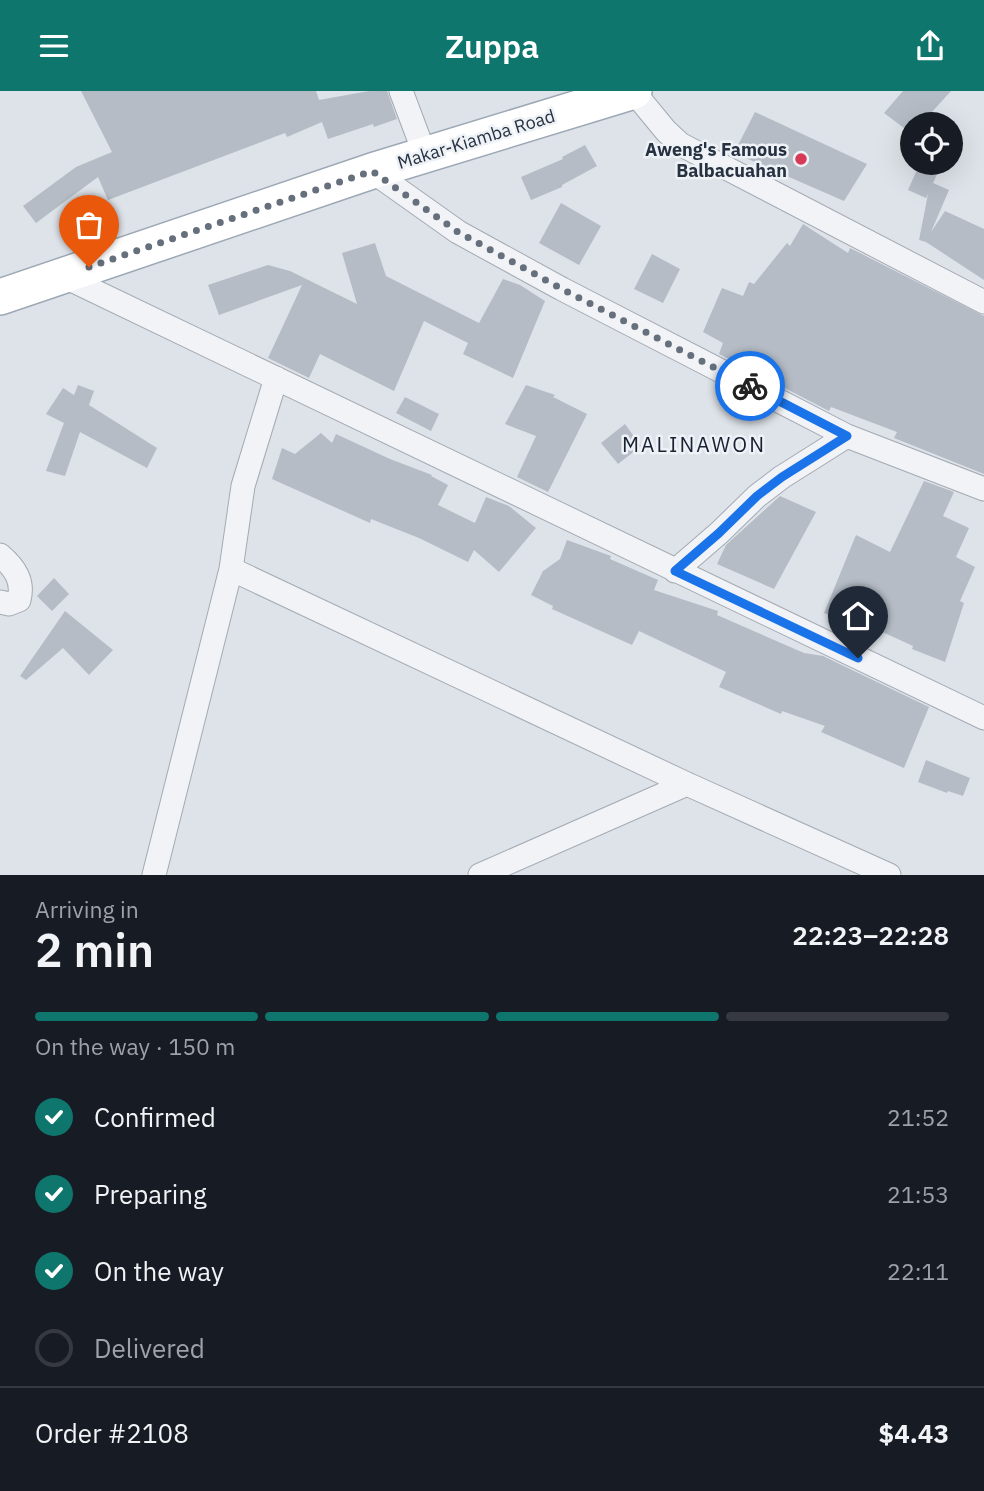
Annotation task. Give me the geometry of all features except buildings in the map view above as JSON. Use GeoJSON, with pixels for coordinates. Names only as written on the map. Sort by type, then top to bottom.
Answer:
{"type":"FeatureCollection","features":[{"type":"Feature","properties":{"kind":"main road","name":"Makar-Kiamba Road"},"geometry":{"type":"LineString","coordinates":[[0,297],[425,155],[585,98],[634,91]]}},
{"type":"Feature","properties":{"kind":"street"},"geometry":{"type":"LineString","coordinates":[[401,91],[425,155]]}},
{"type":"Feature","properties":{"kind":"street"},"geometry":{"type":"LineString","coordinates":[[634,91],[680,144],[984,302]]}},
{"type":"Feature","properties":{"kind":"street"},"geometry":{"type":"LineString","coordinates":[[372,171],[458,232],[562,289],[847,436],[984,489]]}},
{"type":"Feature","properties":{"kind":"street"},"geometry":{"type":"LineString","coordinates":[[63,276],[984,719]]}},
{"type":"Feature","properties":{"kind":"street"},"geometry":{"type":"LineString","coordinates":[[154,875],[231,569],[243,487],[276,378]]}},
{"type":"Feature","properties":{"kind":"street"},"geometry":{"type":"LineString","coordinates":[[675,571],[773,483],[847,436]]}},
{"type":"Feature","properties":{"kind":"street"},"geometry":{"type":"LineString","coordinates":[[0,555],[20,579],[21,590],[19,600],[9,604],[0,601]]}},
{"type":"Feature","properties":{"kind":"street"},"geometry":{"type":"LineString","coordinates":[[231,569],[687,784],[889,875]]}},
{"type":"Feature","properties":{"kind":"street"},"geometry":{"type":"LineString","coordinates":[[480,875],[687,784]]}},
{"type":"Feature","properties":{"kind":"way so far"},"geometry":{"type":"LineString","coordinates":[[89,267],[372,171],[458,232],[750,386]]}},
{"type":"Feature","properties":{"kind":"place","name":"Aweng's Famous Balbacuahan"},"geometry":{"type":"Point","coordinates":[801,159]}},
{"type":"Feature","properties":{"kind":"district","name":"MALINAWON"},"geometry":{"type":"Point","coordinates":[694,444]}},
{"type":"Feature","properties":{"kind":"route"},"geometry":{"type":"LineString","coordinates":[[750,386],[847,436],[757,496],[675,571],[858,658]]}}]}
